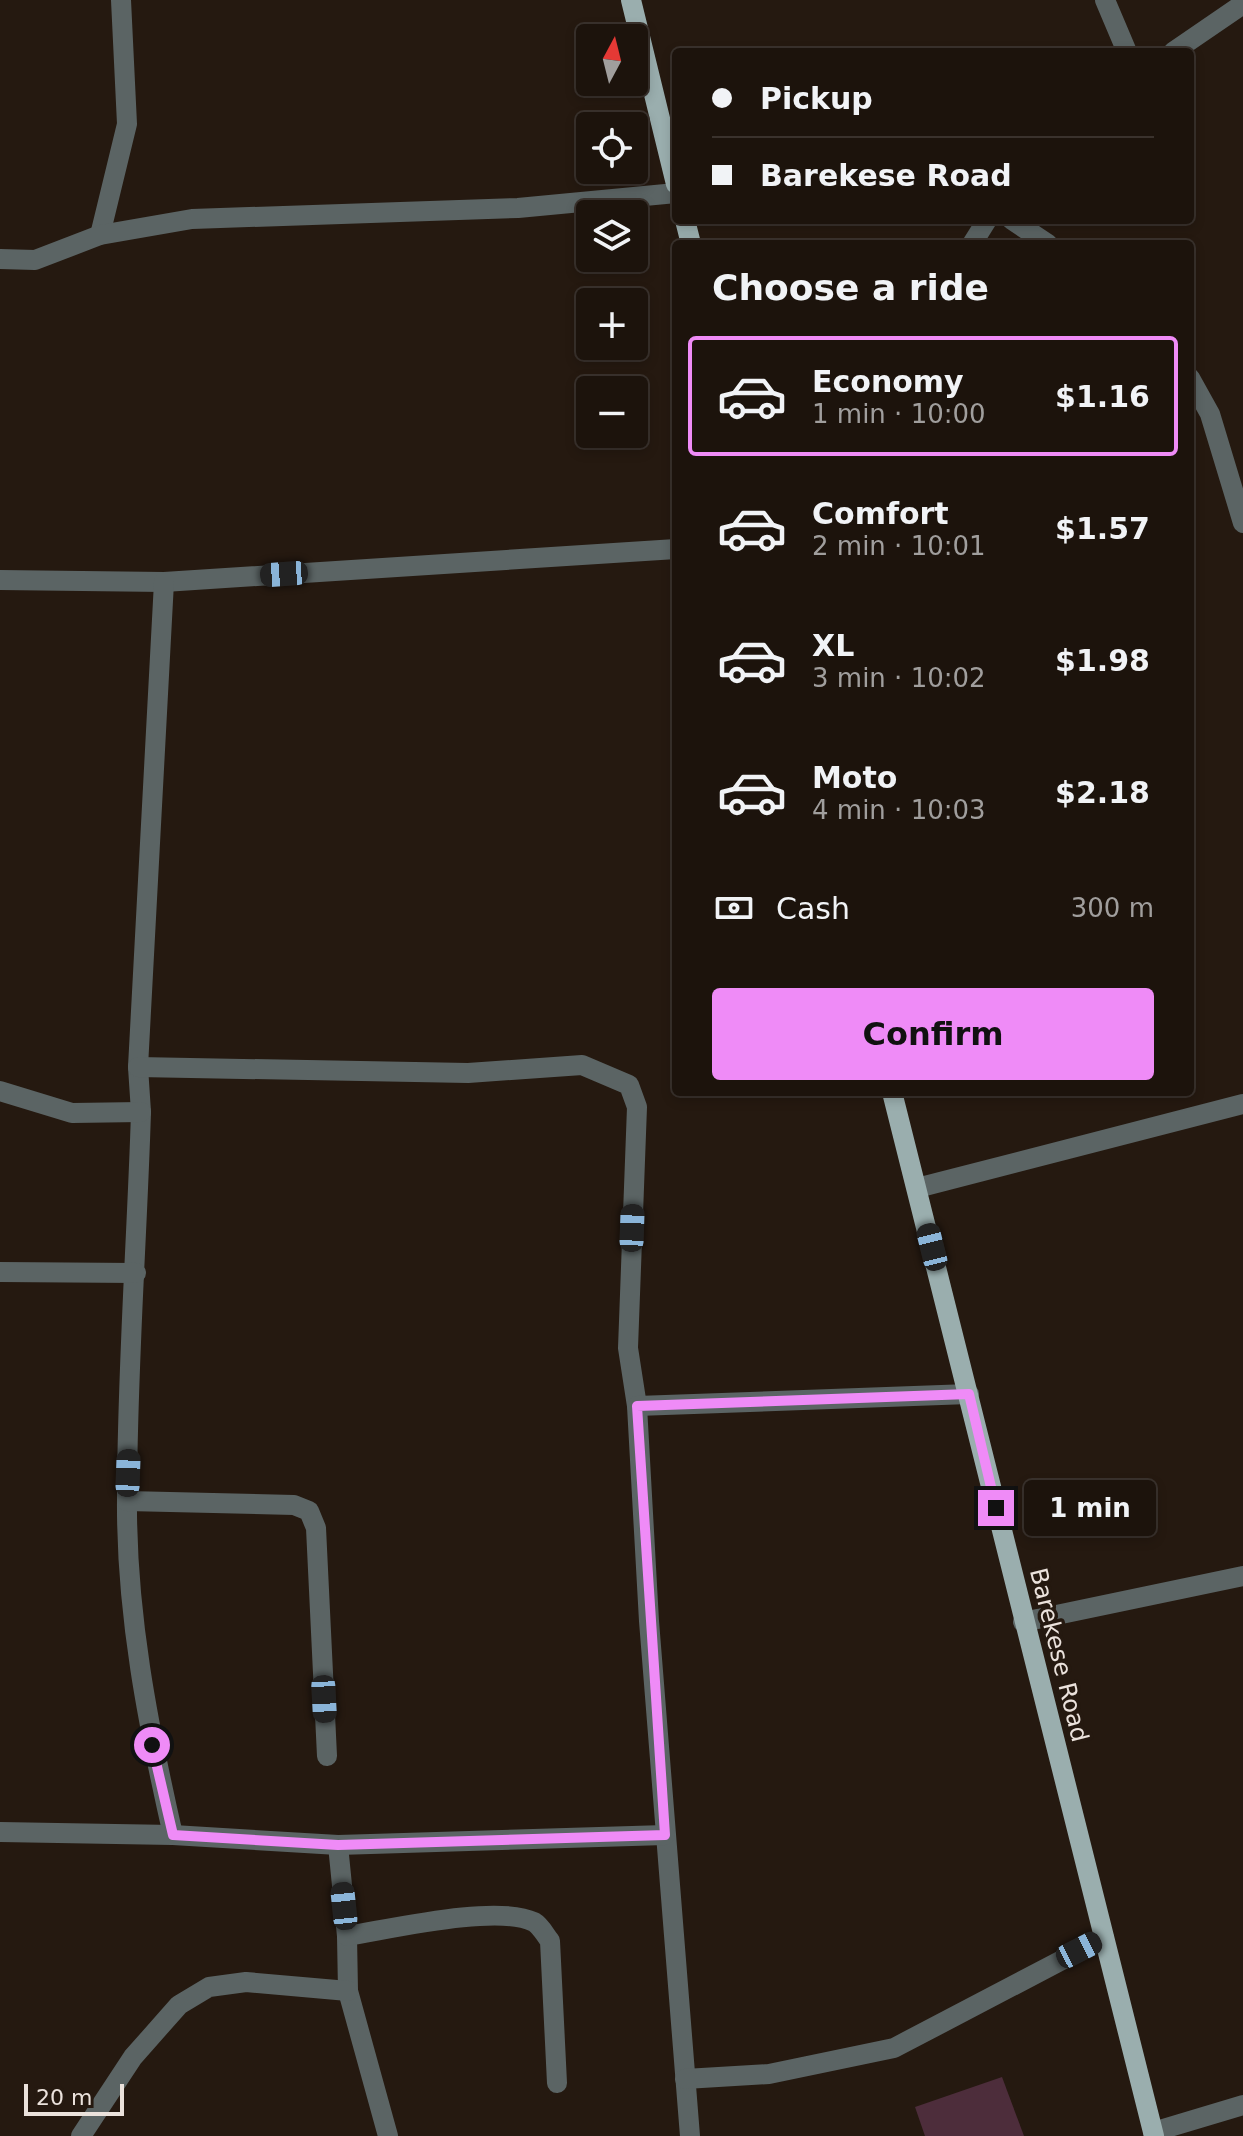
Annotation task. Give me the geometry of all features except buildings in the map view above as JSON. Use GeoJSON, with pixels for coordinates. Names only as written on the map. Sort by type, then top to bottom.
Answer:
{"type":"FeatureCollection","features":[{"type":"Feature","properties":{"kind":"main road"},"geometry":{"type":"LineString","coordinates":[[631,0],[672,168]]}},
{"type":"Feature","properties":{"kind":"main road","name":"Barekese Road"},"geometry":{"type":"LineString","coordinates":[[893,1096],[1154,2134]]}},
{"type":"Feature","properties":{"kind":"street"},"geometry":{"type":"LineString","coordinates":[[100,235],[127,124],[121,0]]}},
{"type":"Feature","properties":{"kind":"street"},"geometry":{"type":"LineString","coordinates":[[1105,0],[1125,48]]}},
{"type":"Feature","properties":{"kind":"street"},"geometry":{"type":"LineString","coordinates":[[1179,48],[1243,4]]}},
{"type":"Feature","properties":{"kind":"street"},"geometry":{"type":"LineString","coordinates":[[0,259],[35,260],[100,235],[192,219],[518,208],[672,193]]}},
{"type":"Feature","properties":{"kind":"street"},"geometry":{"type":"LineString","coordinates":[[1018,224],[1042,240]]}},
{"type":"Feature","properties":{"kind":"street"},"geometry":{"type":"LineString","coordinates":[[1194,385],[1210,414],[1243,523]]}},
{"type":"Feature","properties":{"kind":"street"},"geometry":{"type":"LineString","coordinates":[[0,580],[164,582],[672,549]]}},
{"type":"Feature","properties":{"kind":"street"},"geometry":{"type":"LineString","coordinates":[[164,582],[138,1067],[141,1112],[127,1501],[139,1670],[147,1724],[173,1835]]}},
{"type":"Feature","properties":{"kind":"street"},"geometry":{"type":"LineString","coordinates":[[138,1067],[468,1073],[582,1065],[629,1085],[637,1107],[628,1348],[637,1406],[665,1835],[690,2136]]}},
{"type":"Feature","properties":{"kind":"street"},"geometry":{"type":"LineString","coordinates":[[0,1091],[72,1113],[141,1112]]}},
{"type":"Feature","properties":{"kind":"street"},"geometry":{"type":"LineString","coordinates":[[917,1188],[1243,1104]]}},
{"type":"Feature","properties":{"kind":"street"},"geometry":{"type":"LineString","coordinates":[[0,1272],[136,1273]]}},
{"type":"Feature","properties":{"kind":"street"},"geometry":{"type":"LineString","coordinates":[[637,1406],[969,1394]]}},
{"type":"Feature","properties":{"kind":"street"},"geometry":{"type":"LineString","coordinates":[[127,1501],[294,1505],[309,1511],[316,1528],[327,1756]]}},
{"type":"Feature","properties":{"kind":"street"},"geometry":{"type":"LineString","coordinates":[[1023,1622],[1243,1576]]}},
{"type":"Feature","properties":{"kind":"street"},"geometry":{"type":"LineString","coordinates":[[0,1832],[173,1835],[338,1845],[665,1835]]}},
{"type":"Feature","properties":{"kind":"street"},"geometry":{"type":"LineString","coordinates":[[338,1845],[347,1936],[348,1991],[388,2136]]}},
{"type":"Feature","properties":{"kind":"street"},"geometry":{"type":"LineString","coordinates":[[347,1936],[467,1918],[512,1916],[537,1923],[550,1941],[557,2083]]}},
{"type":"Feature","properties":{"kind":"street"},"geometry":{"type":"LineString","coordinates":[[685,2079],[769,2074],[894,2048],[1104,1938]]}},
{"type":"Feature","properties":{"kind":"street"},"geometry":{"type":"LineString","coordinates":[[81,2136],[133,2057],[179,2005],[209,1987],[246,1982],[348,1991]]}},
{"type":"Feature","properties":{"kind":"street"},"geometry":{"type":"LineString","coordinates":[[1154,2134],[1243,2105]]}},
{"type":"Feature","properties":{"kind":"route"},"geometry":{"type":"LineString","coordinates":[[152,1745],[173,1835],[338,1845],[665,1835],[637,1406],[969,1394],[996,1508]]}}]}
